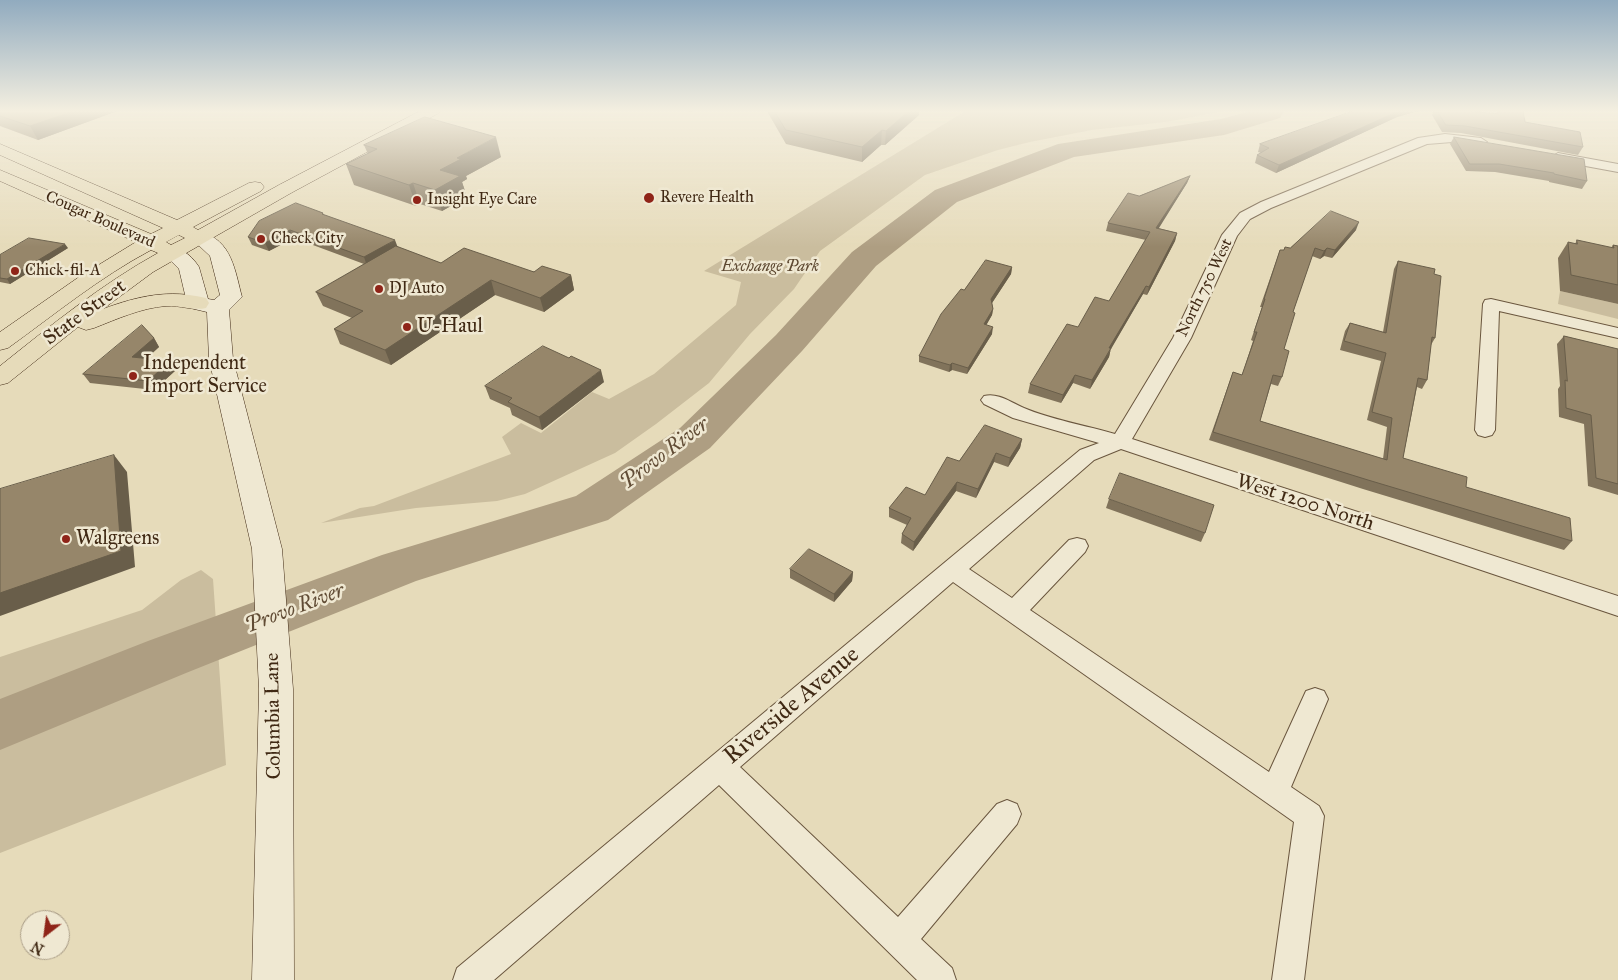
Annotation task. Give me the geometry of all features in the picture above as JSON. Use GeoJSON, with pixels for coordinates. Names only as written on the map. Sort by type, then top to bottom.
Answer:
{"type":"FeatureCollection","features":[{"type":"Feature","properties":{"kind":"main road","name":"Cougar Boulevard"},"geometry":{"type":"LineString","coordinates":[[15,156],[201,238]]}},
{"type":"Feature","properties":{"kind":"main road","name":"State Street"},"geometry":{"type":"LineString","coordinates":[[0,343],[86,281],[151,241],[319,156]]}},
{"type":"Feature","properties":{"kind":"main road","name":"State Street"},"geometry":{"type":"LineString","coordinates":[[0,378],[58,331],[137,274],[285,189],[348,156]]}},
{"type":"Feature","properties":{"kind":"main road","name":"Cougar Boulevard"},"geometry":{"type":"LineString","coordinates":[[0,175],[151,241],[173,253]]}},
{"type":"Feature","properties":{"kind":"main road"},"geometry":{"type":"LineString","coordinates":[[58,331],[80,326],[142,302],[174,299],[208,306],[231,297],[220,254],[201,238]]}},
{"type":"Feature","properties":{"kind":"main road","name":"Columbia Lane"},"geometry":{"type":"LineString","coordinates":[[173,253],[189,267],[208,306],[267,549],[276,689],[273,980]]}},
{"type":"Feature","properties":{"kind":"street","name":"North 750 West"},"geometry":{"type":"LineString","coordinates":[[1120,442],[1182,338],[1230,235],[1245,216],[1266,205],[1387,156]]}},
{"type":"Feature","properties":{"kind":"street"},"geometry":{"type":"LineString","coordinates":[[1553,156],[1618,168]]}},
{"type":"Feature","properties":{"kind":"street"},"geometry":{"type":"LineString","coordinates":[[1485,430],[1491,304],[1618,333]]}},
{"type":"Feature","properties":{"kind":"street","name":"West 1200 North"},"geometry":{"type":"LineString","coordinates":[[992,400],[1020,414],[1120,442],[1618,606]]}},
{"type":"Feature","properties":{"kind":"street","name":"Riverside Avenue"},"geometry":{"type":"LineString","coordinates":[[469,980],[1088,455],[1120,442]]}},
{"type":"Feature","properties":{"kind":"street"},"geometry":{"type":"LineString","coordinates":[[1013,612],[1076,546]]}},
{"type":"Feature","properties":{"kind":"street"},"geometry":{"type":"LineString","coordinates":[[953,570],[1309,816],[1288,980]]}},
{"type":"Feature","properties":{"kind":"street"},"geometry":{"type":"LineString","coordinates":[[1274,792],[1315,699]]}},
{"type":"Feature","properties":{"kind":"street"},"geometry":{"type":"LineString","coordinates":[[720,767],[940,980]]}},
{"type":"Feature","properties":{"kind":"street"},"geometry":{"type":"LineString","coordinates":[[899,940],[1007,814]]}},
{"type":"Feature","properties":{"kind":"green space","name":"Exchange Park"},"geometry":{"type":"Polygon","coordinates":[[[892,156],[981,156],[925,175],[820,251],[794,289],[750,334],[709,383],[615,453],[525,494],[497,501],[416,508],[321,523],[360,508],[374,506],[511,454],[502,437],[521,423],[541,433],[592,392],[609,399],[654,374],[736,305],[741,282],[704,271],[892,156]]]}},
{"type":"Feature","properties":{"kind":"green space"},"geometry":{"type":"Polygon","coordinates":[[[1560,291],[1618,304],[1618,319],[1558,304],[1560,291]]]}},
{"type":"Feature","properties":{"kind":"green space"},"geometry":{"type":"Polygon","coordinates":[[[201,570],[213,579],[226,765],[0,853],[0,657],[142,610],[181,580],[201,570]]]}},
{"type":"Feature","properties":{"kind":"building"},"geometry":{"type":"Polygon","coordinates":[[[363,156],[461,156],[457,158],[461,159],[440,170],[460,176],[435,190],[413,183],[409,185],[346,164],[363,156]]]}},
{"type":"Feature","properties":{"kind":"building"},"geometry":{"type":"Polygon","coordinates":[[[1259,156],[1300,156],[1279,165],[1259,156]]]}},
{"type":"Feature","properties":{"kind":"building"},"geometry":{"type":"Polygon","coordinates":[[[1465,156],[1565,156],[1584,159],[1587,181],[1554,173],[1499,164],[1470,164],[1465,156]]]}},
{"type":"Feature","properties":{"kind":"building"},"geometry":{"type":"Polygon","coordinates":[[[1190,176],[1156,228],[1177,233],[1149,287],[1146,286],[1092,380],[1075,375],[1063,395],[1030,384],[1067,324],[1078,327],[1095,297],[1109,301],[1150,232],[1108,223],[1128,193],[1139,196],[1190,176]]]}},
{"type":"Feature","properties":{"kind":"building"},"geometry":{"type":"Polygon","coordinates":[[[296,203],[395,240],[364,257],[290,230],[265,243],[248,237],[259,221],[296,203]]]}},
{"type":"Feature","properties":{"kind":"building"},"geometry":{"type":"Polygon","coordinates":[[[1331,211],[1359,222],[1335,250],[1327,248],[1324,251],[1315,248],[1293,312],[1295,313],[1284,349],[1289,351],[1282,377],[1273,375],[1260,421],[1387,460],[1392,418],[1372,412],[1386,353],[1344,341],[1350,323],[1386,333],[1398,261],[1435,269],[1434,274],[1441,276],[1435,338],[1432,337],[1427,380],[1418,378],[1403,458],[1467,477],[1466,487],[1570,518],[1572,541],[1213,432],[1233,372],[1242,375],[1257,332],[1254,332],[1280,250],[1284,250],[1285,247],[1290,248],[1331,211]]]}},
{"type":"Feature","properties":{"kind":"building","name":"Chick-fil-A"},"geometry":{"type":"Polygon","coordinates":[[[29,238],[65,244],[7,279],[0,278],[0,255],[29,238]]]}},
{"type":"Feature","properties":{"kind":"building"},"geometry":{"type":"Polygon","coordinates":[[[1577,240],[1614,248],[1613,245],[1618,246],[1618,285],[1571,275],[1568,242],[1577,244],[1577,240]]]}},
{"type":"Feature","properties":{"kind":"building"},"geometry":{"type":"Polygon","coordinates":[[[396,246],[441,263],[464,248],[534,272],[542,266],[571,275],[540,298],[491,280],[385,350],[334,329],[363,311],[316,292],[396,246]]]}},
{"type":"Feature","properties":{"kind":"building"},"geometry":{"type":"Polygon","coordinates":[[[986,260],[1012,267],[991,299],[993,309],[984,324],[993,327],[968,368],[919,356],[941,314],[961,289],[964,290],[986,260]]]}},
{"type":"Feature","properties":{"kind":"building"},"geometry":{"type":"Polygon","coordinates":[[[142,325],[154,338],[132,357],[170,361],[148,381],[83,374],[142,325]]]}},
{"type":"Feature","properties":{"kind":"building"},"geometry":{"type":"Polygon","coordinates":[[[1564,336],[1618,349],[1618,484],[1596,478],[1591,415],[1566,408],[1565,380],[1567,381],[1564,336]]]}},
{"type":"Feature","properties":{"kind":"building"},"geometry":{"type":"Polygon","coordinates":[[[543,346],[601,370],[539,417],[508,402],[512,398],[485,386],[543,346]]]}},
{"type":"Feature","properties":{"kind":"building"},"geometry":{"type":"Polygon","coordinates":[[[985,425],[1022,439],[1010,458],[996,453],[978,489],[957,482],[914,542],[902,534],[911,518],[889,508],[906,487],[925,495],[947,457],[959,461],[985,425]]]}},
{"type":"Feature","properties":{"kind":"building","name":"Walgreens"},"geometry":{"type":"Polygon","coordinates":[[[114,455],[121,551],[0,593],[0,489],[114,455]]]}},
{"type":"Feature","properties":{"kind":"building"},"geometry":{"type":"Polygon","coordinates":[[[1120,473],[1214,505],[1205,533],[1109,499],[1120,473]]]}},
{"type":"Feature","properties":{"kind":"building"},"geometry":{"type":"Polygon","coordinates":[[[809,549],[853,572],[834,594],[790,569],[809,549]]]}},
{"type":"Feature","properties":{"kind":"waterway","name":"Provo River"},"geometry":{"type":"LineString","coordinates":[[0,725],[167,657],[399,568],[592,508],[695,438],[789,343],[864,259],[946,196],[1053,156]]}},
{"type":"Feature","properties":{"kind":"place","name":"Revere Health"},"geometry":{"type":"Point","coordinates":[649,198]}},
{"type":"Feature","properties":{"kind":"place","name":"Insight Eye Care"},"geometry":{"type":"Point","coordinates":[417,200]}},
{"type":"Feature","properties":{"kind":"place","name":"Check City"},"geometry":{"type":"Point","coordinates":[261,239]}},
{"type":"Feature","properties":{"kind":"place","name":"Chick-fil-A"},"geometry":{"type":"Point","coordinates":[15,271]}},
{"type":"Feature","properties":{"kind":"place","name":"DJ Auto"},"geometry":{"type":"Point","coordinates":[379,289]}},
{"type":"Feature","properties":{"kind":"place","name":"U-Haul"},"geometry":{"type":"Point","coordinates":[407,327]}},
{"type":"Feature","properties":{"kind":"place","name":"Independent Import Service"},"geometry":{"type":"Point","coordinates":[133,376]}},
{"type":"Feature","properties":{"kind":"place","name":"Walgreens"},"geometry":{"type":"Point","coordinates":[66,539]}}]}
